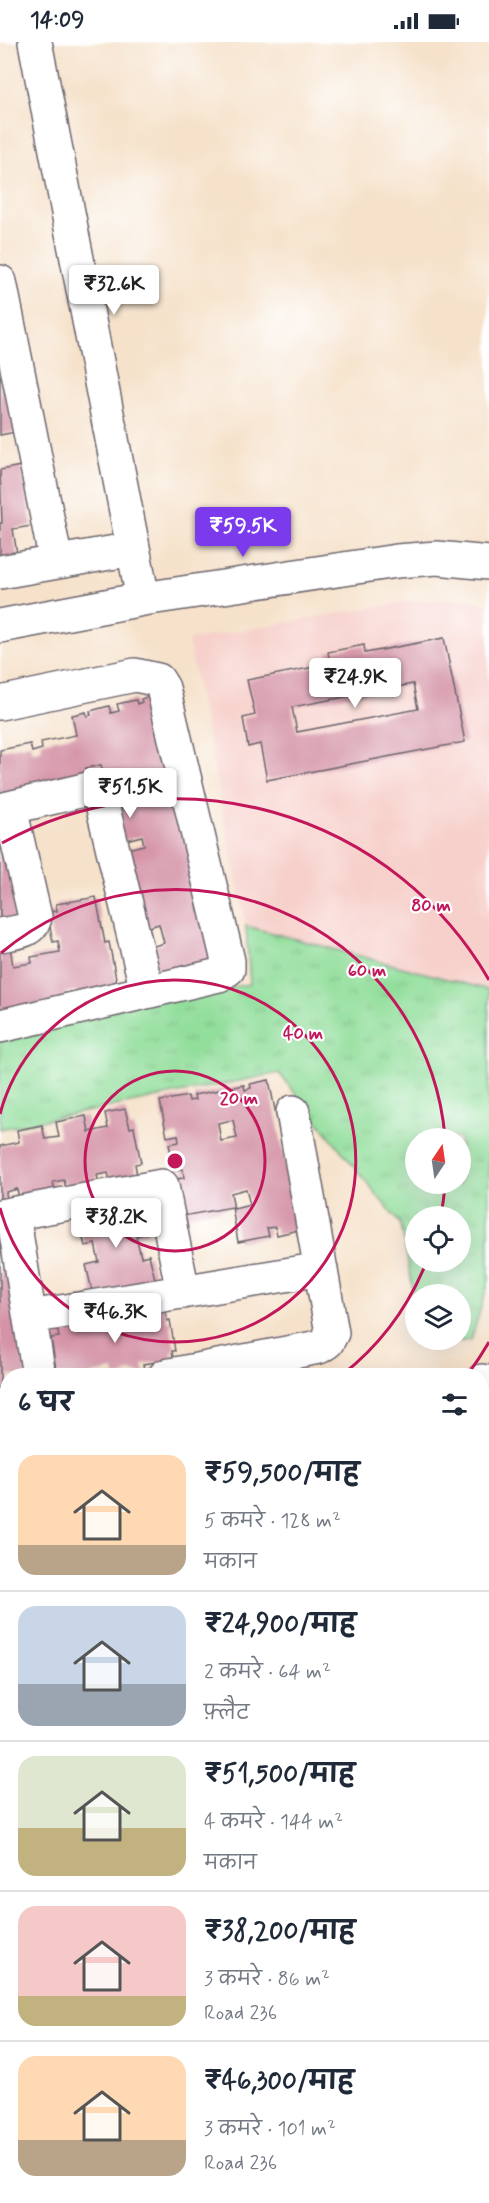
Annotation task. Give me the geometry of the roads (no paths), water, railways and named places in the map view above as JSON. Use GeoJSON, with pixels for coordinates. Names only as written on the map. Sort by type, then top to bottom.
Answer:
{"type":"FeatureCollection","features":[{"type":"Feature","properties":{"kind":"street"},"geometry":{"type":"LineString","coordinates":[[35,42],[143,599]]}},
{"type":"Feature","properties":{"kind":"street"},"geometry":{"type":"LineString","coordinates":[[0,282],[56,562]]}},
{"type":"Feature","properties":{"kind":"street"},"geometry":{"type":"LineString","coordinates":[[0,572],[134,549]]}},
{"type":"Feature","properties":{"kind":"street"},"geometry":{"type":"LineString","coordinates":[[0,626],[143,599],[397,561],[437,558],[489,563]]}},
{"type":"Feature","properties":{"kind":"street"},"geometry":{"type":"LineString","coordinates":[[0,703],[135,675],[158,680],[163,688],[228,961],[228,969],[219,975],[0,1026]]}},
{"type":"Feature","properties":{"kind":"street"},"geometry":{"type":"LineString","coordinates":[[0,935],[28,929],[34,924],[35,917],[5,809],[88,789],[97,793],[101,800],[147,991]]}},
{"type":"Feature","properties":{"kind":"street"},"geometry":{"type":"LineString","coordinates":[[207,1368],[319,1347],[327,1342],[332,1333],[293,1112]]}},
{"type":"Feature","properties":{"kind":"street"},"geometry":{"type":"LineString","coordinates":[[38,1368],[30,1317],[6,1215],[162,1186],[183,1292]]}},
{"type":"Feature","properties":{"kind":"street"},"geometry":{"type":"LineString","coordinates":[[30,1317],[321,1269]]}}]}
